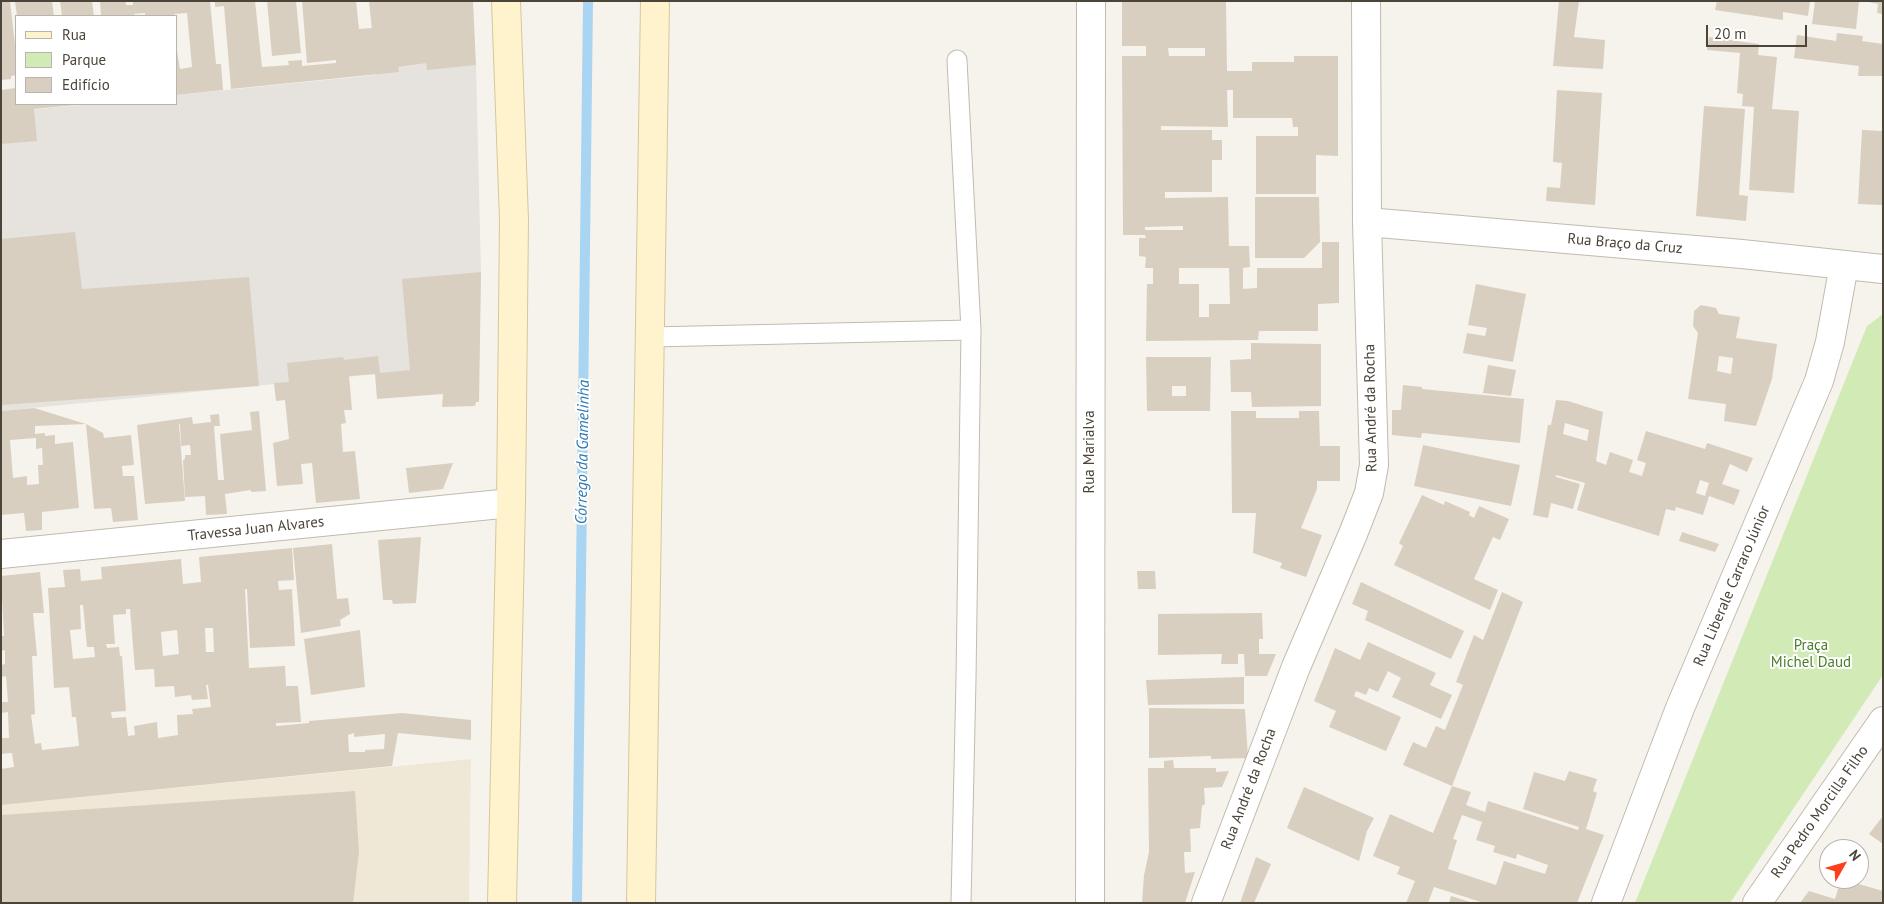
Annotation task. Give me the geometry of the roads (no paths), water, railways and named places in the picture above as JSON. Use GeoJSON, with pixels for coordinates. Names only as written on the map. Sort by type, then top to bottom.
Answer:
{"type":"FeatureCollection","features":[{"type":"Feature","properties":{"kind":"main road"},"geometry":{"type":"LineString","coordinates":[[502,903],[511,503],[514,220],[506,1]]}},
{"type":"Feature","properties":{"kind":"main road"},"geometry":{"type":"LineString","coordinates":[[641,903],[655,1]]}},
{"type":"Feature","properties":{"kind":"street","name":"Rua Marialva"},"geometry":{"type":"LineString","coordinates":[[1090,1],[1090,903]]}},
{"type":"Feature","properties":{"kind":"street","name":"Rua André da Rocha"},"geometry":{"type":"LineString","coordinates":[[1206,903],[1296,667],[1369,493],[1374,465],[1367,222],[1366,1]]}},
{"type":"Feature","properties":{"kind":"street","name":"Rua Braço da Cruz"},"geometry":{"type":"LineString","coordinates":[[1367,222],[1742,254],[1883,269]]}},
{"type":"Feature","properties":{"kind":"street","name":"Rua Liberale Carraro Júnior"},"geometry":{"type":"LineString","coordinates":[[1606,903],[1680,708],[1819,381],[1830,342],[1844,265]]}},
{"type":"Feature","properties":{"kind":"street","name":"Travessa Juan Alvares"},"geometry":{"type":"LineString","coordinates":[[1,554],[511,503]]}},
{"type":"Feature","properties":{"kind":"street","name":"Rua Pedro Morcilla Filho"},"geometry":{"type":"LineString","coordinates":[[1757,903],[1883,720]]}},
{"type":"Feature","properties":{"kind":"lane"},"geometry":{"type":"LineString","coordinates":[[957,60],[971,330],[961,903]]}},
{"type":"Feature","properties":{"kind":"lane"},"geometry":{"type":"LineString","coordinates":[[650,338],[971,330]]}},
{"type":"Feature","properties":{"kind":"waterway","name":"Córrego da Gamelinha"},"geometry":{"type":"LineString","coordinates":[[577,903],[588,1]]}},
{"type":"Feature","properties":{"kind":"park label","name":"Praça Michel Daud"},"geometry":{"type":"Point","coordinates":[1811,654]}}]}
